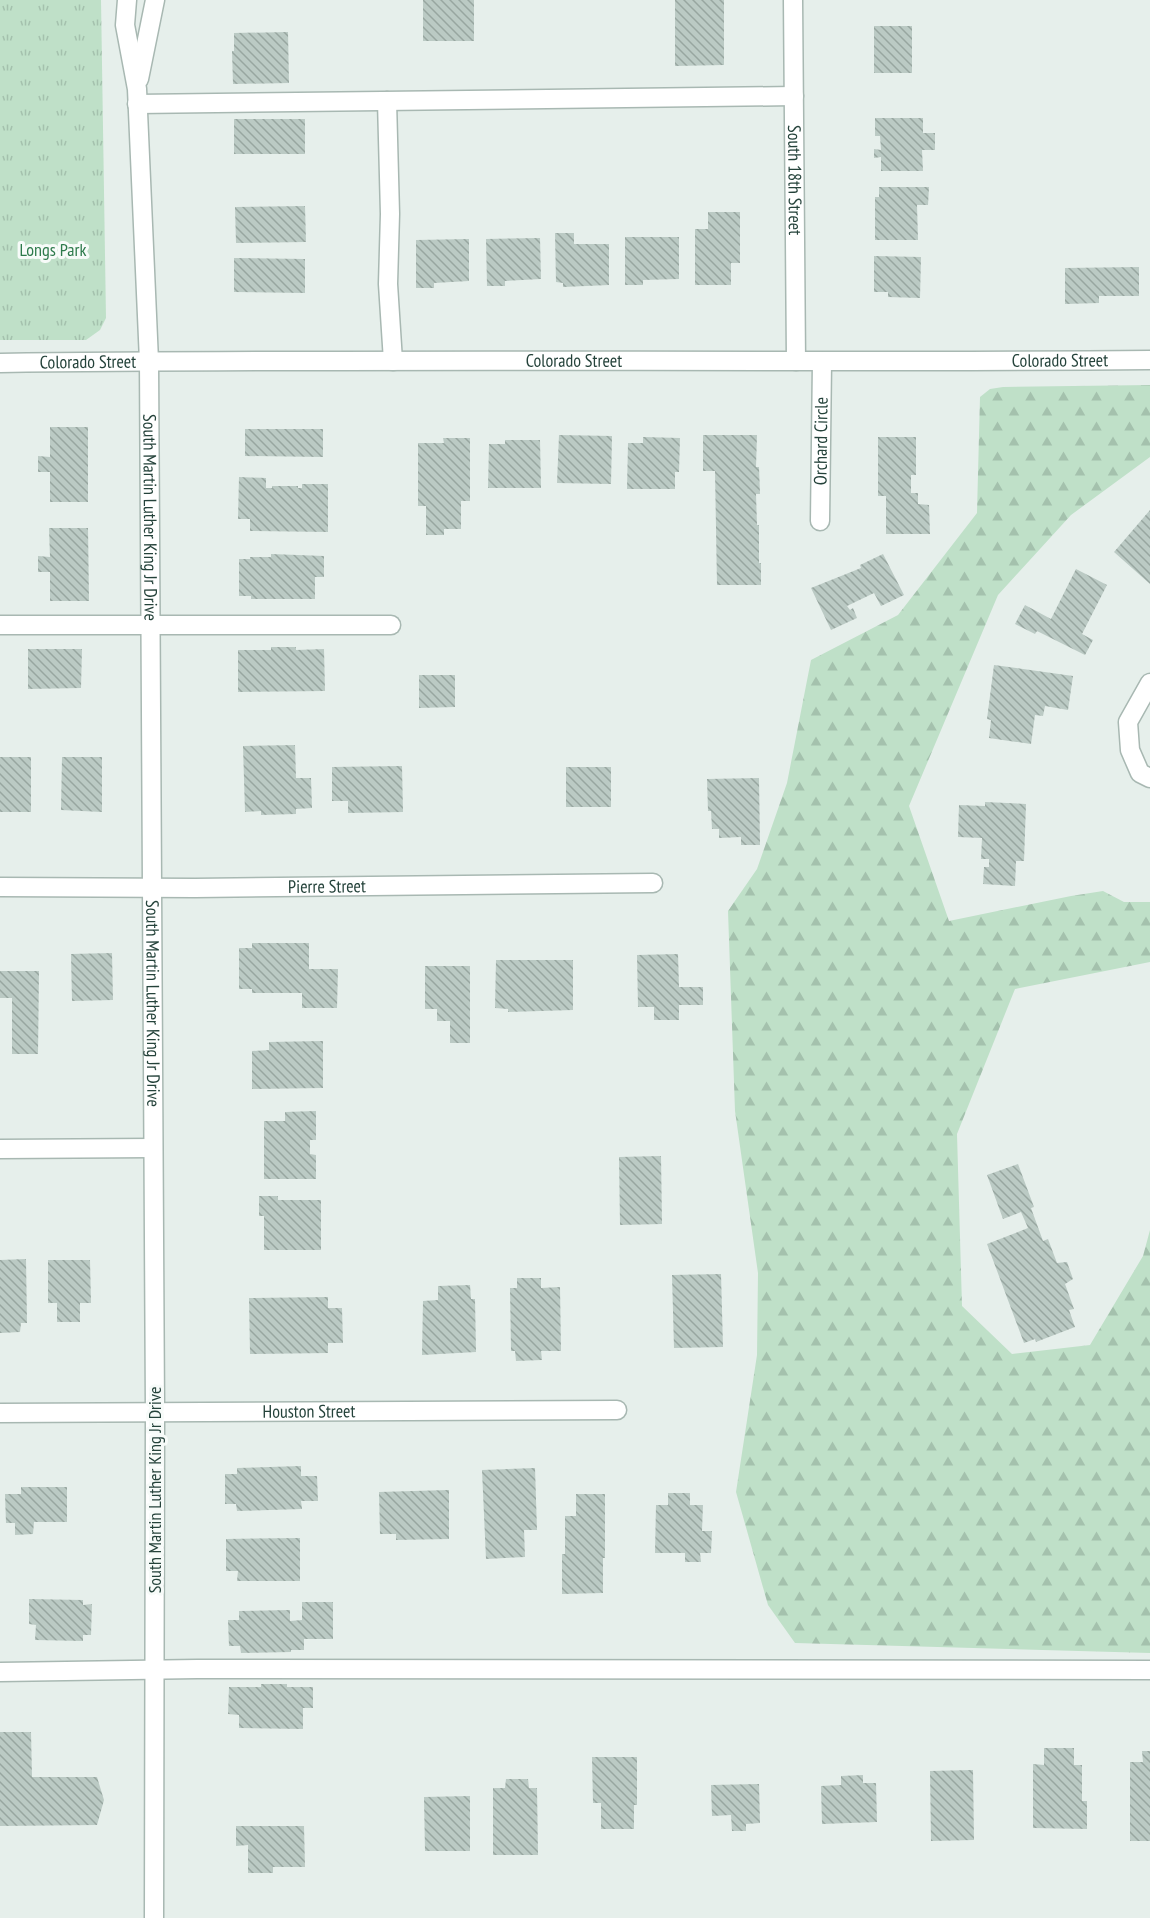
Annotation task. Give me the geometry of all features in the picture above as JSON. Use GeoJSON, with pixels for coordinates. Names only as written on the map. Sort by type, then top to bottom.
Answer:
{"type":"FeatureCollection","features":[{"type":"Feature","properties":{"kind":"street","name":"South Martin Luther King Jr Drive"},"geometry":{"type":"LineString","coordinates":[[127,0],[125,25],[137,96],[149,361],[155,1413],[154,1918]]}},
{"type":"Feature","properties":{"kind":"street","name":"South Martin Luther King Jr Drive"},"geometry":{"type":"LineString","coordinates":[[137,96],[155,0]]}},
{"type":"Feature","properties":{"kind":"street","name":"South 18th Street"},"geometry":{"type":"LineString","coordinates":[[793,0],[796,361]]}},
{"type":"Feature","properties":{"kind":"street"},"geometry":{"type":"LineString","coordinates":[[137,96],[387,101],[794,96]]}},
{"type":"Feature","properties":{"kind":"street"},"geometry":{"type":"LineString","coordinates":[[387,101],[390,214],[388,284],[393,361]]}},
{"type":"Feature","properties":{"kind":"street","name":"Colorado Street"},"geometry":{"type":"LineString","coordinates":[[0,363],[1150,360]]}},
{"type":"Feature","properties":{"kind":"street","name":"Orchard Circle"},"geometry":{"type":"LineString","coordinates":[[820,521],[822,362]]}},
{"type":"Feature","properties":{"kind":"street"},"geometry":{"type":"LineString","coordinates":[[0,626],[392,625]]}},
{"type":"Feature","properties":{"kind":"street"},"geometry":{"type":"LineString","coordinates":[[1150,682],[1128,722],[1130,750],[1140,773],[1150,778]]}},
{"type":"Feature","properties":{"kind":"street","name":"Pierre Street"},"geometry":{"type":"LineString","coordinates":[[0,887],[653,883]]}},
{"type":"Feature","properties":{"kind":"street"},"geometry":{"type":"LineString","coordinates":[[0,1149],[153,1148]]}},
{"type":"Feature","properties":{"kind":"street","name":"Houston Street"},"geometry":{"type":"LineString","coordinates":[[0,1413],[617,1410]]}},
{"type":"Feature","properties":{"kind":"street"},"geometry":{"type":"LineString","coordinates":[[0,1672],[1150,1670]]}},
{"type":"Feature","properties":{"kind":"green space","name":"Longs Park"},"geometry":{"type":"Polygon","coordinates":[[[0,0],[101,0],[106,318],[100,330],[86,340],[0,340],[0,0]]]}},
{"type":"Feature","properties":{"kind":"green space"},"geometry":{"type":"Polygon","coordinates":[[[1150,385],[1150,457],[1071,515],[998,595],[909,806],[949,921],[1103,891],[1124,902],[1150,902],[1150,962],[1015,989],[957,1134],[962,1306],[1012,1354],[1090,1345],[1143,1256],[1150,1230],[1150,1653],[795,1643],[768,1605],[736,1492],[757,1355],[758,1273],[735,1111],[728,911],[757,869],[787,783],[811,660],[898,615],[977,513],[980,397],[990,389],[1003,387],[1150,385]]]}},
{"type":"Feature","properties":{"kind":"building"},"geometry":{"type":"Polygon","coordinates":[[[423,0],[474,0],[474,41],[423,41],[423,0]]]}},
{"type":"Feature","properties":{"kind":"building"},"geometry":{"type":"Polygon","coordinates":[[[675,0],[724,0],[724,65],[675,66],[675,0]]]}},
{"type":"Feature","properties":{"kind":"building"},"geometry":{"type":"Polygon","coordinates":[[[874,26],[912,26],[912,73],[874,73],[874,26]]]}},
{"type":"Feature","properties":{"kind":"building"},"geometry":{"type":"Polygon","coordinates":[[[288,32],[289,83],[233,84],[234,33],[288,32]]]}},
{"type":"Feature","properties":{"kind":"building"},"geometry":{"type":"Polygon","coordinates":[[[875,118],[923,118],[923,133],[935,133],[935,150],[922,150],[923,171],[881,171],[881,157],[874,158],[874,149],[881,150],[880,136],[875,136],[875,118]]]}},
{"type":"Feature","properties":{"kind":"building"},"geometry":{"type":"Polygon","coordinates":[[[234,119],[305,119],[305,154],[234,154],[234,119]]]}},
{"type":"Feature","properties":{"kind":"building"},"geometry":{"type":"Polygon","coordinates":[[[879,187],[929,187],[928,205],[917,205],[918,240],[875,240],[875,197],[879,197],[879,187]]]}},
{"type":"Feature","properties":{"kind":"building"},"geometry":{"type":"Polygon","coordinates":[[[305,206],[306,242],[236,243],[235,207],[305,206]]]}},
{"type":"Feature","properties":{"kind":"building"},"geometry":{"type":"Polygon","coordinates":[[[708,212],[740,212],[740,263],[731,263],[731,285],[695,285],[695,229],[708,229],[708,212]]]}},
{"type":"Feature","properties":{"kind":"building"},"geometry":{"type":"Polygon","coordinates":[[[555,233],[574,233],[574,244],[609,244],[609,285],[563,287],[563,283],[556,282],[555,233]]]}},
{"type":"Feature","properties":{"kind":"building"},"geometry":{"type":"Polygon","coordinates":[[[625,237],[679,237],[679,279],[643,280],[643,285],[625,285],[625,237]]]}},
{"type":"Feature","properties":{"kind":"building"},"geometry":{"type":"Polygon","coordinates":[[[540,238],[541,279],[505,281],[505,286],[487,286],[486,239],[540,238]]]}},
{"type":"Feature","properties":{"kind":"building"},"geometry":{"type":"Polygon","coordinates":[[[469,239],[469,281],[434,283],[434,288],[416,288],[416,240],[469,239]]]}},
{"type":"Feature","properties":{"kind":"building"},"geometry":{"type":"Polygon","coordinates":[[[874,256],[921,257],[920,298],[888,297],[888,292],[874,292],[874,256]]]}},
{"type":"Feature","properties":{"kind":"building"},"geometry":{"type":"Polygon","coordinates":[[[234,258],[305,259],[305,293],[234,292],[234,258]]]}},
{"type":"Feature","properties":{"kind":"building"},"geometry":{"type":"Polygon","coordinates":[[[1139,267],[1139,296],[1099,296],[1099,303],[1065,304],[1065,268],[1139,267]]]}},
{"type":"Feature","properties":{"kind":"building"},"geometry":{"type":"Polygon","coordinates":[[[50,427],[88,427],[88,502],[50,502],[50,472],[38,472],[38,456],[50,457],[50,427]]]}},
{"type":"Feature","properties":{"kind":"building"},"geometry":{"type":"Polygon","coordinates":[[[245,429],[323,429],[323,457],[245,456],[245,429]]]}},
{"type":"Feature","properties":{"kind":"building"},"geometry":{"type":"Polygon","coordinates":[[[559,435],[612,436],[611,484],[557,483],[559,435]]]}},
{"type":"Feature","properties":{"kind":"building"},"geometry":{"type":"Polygon","coordinates":[[[703,435],[757,435],[756,467],[759,467],[760,494],[756,494],[761,585],[717,585],[715,471],[703,471],[703,435]]]}},
{"type":"Feature","properties":{"kind":"building"},"geometry":{"type":"Polygon","coordinates":[[[643,437],[680,438],[679,472],[675,472],[675,489],[627,489],[628,443],[643,443],[643,437]]]}},
{"type":"Feature","properties":{"kind":"building"},"geometry":{"type":"Polygon","coordinates":[[[878,437],[916,437],[916,475],[911,475],[911,493],[918,493],[918,504],[929,505],[930,534],[886,534],[886,496],[878,496],[878,437]]]}},
{"type":"Feature","properties":{"kind":"building"},"geometry":{"type":"Polygon","coordinates":[[[443,438],[470,438],[470,501],[461,501],[461,529],[444,529],[444,535],[426,535],[426,506],[418,506],[418,443],[444,443],[443,438]]]}},
{"type":"Feature","properties":{"kind":"building"},"geometry":{"type":"Polygon","coordinates":[[[505,440],[540,440],[541,488],[488,488],[489,444],[505,444],[505,440]]]}},
{"type":"Feature","properties":{"kind":"building"},"geometry":{"type":"Polygon","coordinates":[[[239,477],[266,478],[266,488],[298,486],[302,488],[302,484],[328,484],[328,532],[250,531],[250,519],[238,519],[239,477]]]}},
{"type":"Feature","properties":{"kind":"building"},"geometry":{"type":"Polygon","coordinates":[[[1150,510],[1150,584],[1114,552],[1150,510]]]}},
{"type":"Feature","properties":{"kind":"building"},"geometry":{"type":"Polygon","coordinates":[[[49,528],[88,528],[89,601],[50,601],[50,572],[38,572],[38,556],[50,557],[49,528]]]}},
{"type":"Feature","properties":{"kind":"building"},"geometry":{"type":"Polygon","coordinates":[[[271,554],[324,556],[324,577],[315,577],[315,599],[251,599],[251,596],[239,596],[239,559],[271,557],[271,554]]]}},
{"type":"Feature","properties":{"kind":"building"},"geometry":{"type":"Polygon","coordinates":[[[883,554],[904,595],[881,606],[874,593],[847,606],[850,610],[853,608],[857,618],[831,630],[811,588],[861,568],[860,565],[883,554]]]}},
{"type":"Feature","properties":{"kind":"building"},"geometry":{"type":"Polygon","coordinates":[[[1076,569],[1107,585],[1082,634],[1093,640],[1085,655],[1037,631],[1035,634],[1015,624],[1025,605],[1051,619],[1076,569]]]}},
{"type":"Feature","properties":{"kind":"building"},"geometry":{"type":"Polygon","coordinates":[[[271,647],[296,647],[296,650],[324,649],[325,691],[238,692],[238,650],[271,650],[271,647]]]}},
{"type":"Feature","properties":{"kind":"building"},"geometry":{"type":"Polygon","coordinates":[[[28,649],[82,649],[81,688],[28,689],[28,649]]]}},
{"type":"Feature","properties":{"kind":"building"},"geometry":{"type":"Polygon","coordinates":[[[994,665],[1073,676],[1068,710],[1045,706],[1043,716],[1035,715],[1031,744],[989,738],[991,720],[987,719],[994,665]]]}},
{"type":"Feature","properties":{"kind":"building"},"geometry":{"type":"Polygon","coordinates":[[[419,675],[455,675],[455,707],[419,708],[419,675]]]}},
{"type":"Feature","properties":{"kind":"building"},"geometry":{"type":"Polygon","coordinates":[[[295,745],[296,778],[311,778],[312,808],[296,809],[296,814],[261,815],[261,811],[245,812],[243,746],[295,745]]]}},
{"type":"Feature","properties":{"kind":"building"},"geometry":{"type":"Polygon","coordinates":[[[0,757],[31,757],[31,812],[0,812],[0,757]]]}},
{"type":"Feature","properties":{"kind":"building"},"geometry":{"type":"Polygon","coordinates":[[[62,757],[102,757],[102,812],[61,810],[62,757]]]}},
{"type":"Feature","properties":{"kind":"building"},"geometry":{"type":"Polygon","coordinates":[[[402,766],[403,812],[348,813],[348,801],[332,801],[332,767],[402,766]]]}},
{"type":"Feature","properties":{"kind":"building"},"geometry":{"type":"Polygon","coordinates":[[[566,767],[611,767],[611,807],[566,807],[566,767]]]}},
{"type":"Feature","properties":{"kind":"building"},"geometry":{"type":"Polygon","coordinates":[[[759,778],[760,845],[741,845],[741,837],[719,838],[719,829],[712,829],[711,811],[708,811],[707,779],[759,778]]]}},
{"type":"Feature","properties":{"kind":"building"},"geometry":{"type":"Polygon","coordinates":[[[985,802],[1026,804],[1024,861],[1016,861],[1015,886],[983,884],[984,867],[989,867],[989,859],[981,859],[982,838],[958,837],[959,805],[985,806],[985,802]]]}},
{"type":"Feature","properties":{"kind":"building"},"geometry":{"type":"Polygon","coordinates":[[[252,943],[309,943],[309,969],[338,969],[337,1008],[302,1008],[302,993],[252,993],[252,989],[239,989],[239,948],[252,948],[252,943]]]}},
{"type":"Feature","properties":{"kind":"building"},"geometry":{"type":"Polygon","coordinates":[[[112,953],[113,1000],[72,1001],[71,954],[112,953]]]}},
{"type":"Feature","properties":{"kind":"building"},"geometry":{"type":"Polygon","coordinates":[[[678,954],[679,987],[703,987],[703,1005],[679,1005],[679,1020],[654,1020],[654,1007],[638,1007],[637,955],[678,954]]]}},
{"type":"Feature","properties":{"kind":"building"},"geometry":{"type":"Polygon","coordinates":[[[496,960],[573,960],[573,1010],[508,1012],[508,1009],[495,1008],[496,960]]]}},
{"type":"Feature","properties":{"kind":"building"},"geometry":{"type":"Polygon","coordinates":[[[425,966],[470,966],[470,1043],[450,1043],[450,1021],[437,1021],[437,1009],[425,1009],[425,966]]]}},
{"type":"Feature","properties":{"kind":"building"},"geometry":{"type":"Polygon","coordinates":[[[0,971],[39,971],[38,1054],[12,1054],[12,998],[0,998],[0,971]]]}},
{"type":"Feature","properties":{"kind":"building"},"geometry":{"type":"Polygon","coordinates":[[[323,1041],[323,1088],[252,1089],[252,1051],[269,1050],[269,1042],[323,1041]]]}},
{"type":"Feature","properties":{"kind":"building"},"geometry":{"type":"Polygon","coordinates":[[[316,1111],[316,1140],[310,1140],[310,1154],[316,1155],[316,1179],[264,1179],[264,1121],[285,1121],[285,1112],[316,1111]]]}},
{"type":"Feature","properties":{"kind":"building"},"geometry":{"type":"Polygon","coordinates":[[[661,1156],[662,1224],[620,1225],[619,1157],[661,1156]]]}},
{"type":"Feature","properties":{"kind":"building"},"geometry":{"type":"Polygon","coordinates":[[[1018,1164],[1034,1207],[1031,1208],[1043,1241],[1048,1239],[1057,1263],[1067,1262],[1073,1279],[1065,1284],[1074,1309],[1069,1310],[1075,1327],[1036,1342],[1035,1339],[1024,1343],[987,1244],[1028,1228],[1021,1212],[1003,1219],[987,1175],[1018,1164]]]}},
{"type":"Feature","properties":{"kind":"building"},"geometry":{"type":"Polygon","coordinates":[[[259,1196],[278,1196],[278,1200],[321,1200],[321,1250],[264,1250],[264,1216],[259,1216],[259,1196]]]}},
{"type":"Feature","properties":{"kind":"building"},"geometry":{"type":"Polygon","coordinates":[[[26,1259],[27,1323],[21,1323],[20,1332],[0,1333],[0,1260],[26,1259]]]}},
{"type":"Feature","properties":{"kind":"building"},"geometry":{"type":"Polygon","coordinates":[[[48,1260],[90,1260],[91,1303],[80,1303],[80,1322],[57,1322],[57,1303],[48,1303],[48,1260]]]}},
{"type":"Feature","properties":{"kind":"building"},"geometry":{"type":"Polygon","coordinates":[[[721,1274],[723,1347],[674,1348],[672,1275],[721,1274]]]}},
{"type":"Feature","properties":{"kind":"building"},"geometry":{"type":"Polygon","coordinates":[[[517,1278],[541,1278],[541,1288],[560,1287],[561,1351],[541,1351],[542,1360],[516,1361],[515,1351],[511,1351],[510,1288],[517,1288],[517,1278]]]}},
{"type":"Feature","properties":{"kind":"building"},"geometry":{"type":"Polygon","coordinates":[[[470,1285],[471,1299],[475,1299],[476,1352],[422,1355],[423,1301],[438,1300],[438,1286],[470,1285]]]}},
{"type":"Feature","properties":{"kind":"building"},"geometry":{"type":"Polygon","coordinates":[[[328,1297],[328,1308],[342,1308],[343,1343],[328,1343],[328,1353],[250,1354],[249,1298],[328,1297]]]}},
{"type":"Feature","properties":{"kind":"building"},"geometry":{"type":"Polygon","coordinates":[[[301,1466],[301,1476],[317,1476],[318,1501],[301,1501],[302,1509],[237,1511],[236,1504],[225,1504],[225,1474],[237,1474],[237,1468],[301,1466]]]}},
{"type":"Feature","properties":{"kind":"building"},"geometry":{"type":"Polygon","coordinates":[[[535,1468],[537,1530],[524,1530],[525,1557],[486,1559],[482,1470],[535,1468]]]}},
{"type":"Feature","properties":{"kind":"building"},"geometry":{"type":"Polygon","coordinates":[[[21,1487],[67,1487],[67,1522],[34,1522],[33,1534],[15,1535],[15,1523],[6,1523],[5,1494],[21,1494],[21,1487]]]}},
{"type":"Feature","properties":{"kind":"building"},"geometry":{"type":"Polygon","coordinates":[[[449,1490],[449,1539],[396,1540],[396,1534],[380,1534],[379,1492],[449,1490]]]}},
{"type":"Feature","properties":{"kind":"building"},"geometry":{"type":"Polygon","coordinates":[[[668,1493],[690,1493],[690,1505],[703,1505],[702,1531],[712,1531],[711,1553],[700,1553],[701,1562],[685,1562],[685,1553],[655,1553],[656,1505],[668,1505],[668,1493]]]}},
{"type":"Feature","properties":{"kind":"building"},"geometry":{"type":"Polygon","coordinates":[[[576,1494],[605,1494],[603,1593],[562,1594],[565,1516],[576,1516],[576,1494]]]}},
{"type":"Feature","properties":{"kind":"building"},"geometry":{"type":"Polygon","coordinates":[[[300,1538],[300,1581],[237,1581],[238,1571],[226,1571],[226,1539],[300,1538]]]}},
{"type":"Feature","properties":{"kind":"building"},"geometry":{"type":"Polygon","coordinates":[[[29,1599],[83,1600],[83,1605],[92,1604],[91,1635],[83,1635],[83,1641],[35,1640],[36,1625],[29,1624],[29,1599]]]}},
{"type":"Feature","properties":{"kind":"building"},"geometry":{"type":"Polygon","coordinates":[[[302,1602],[333,1602],[333,1639],[304,1639],[304,1650],[291,1650],[291,1652],[241,1653],[240,1646],[229,1646],[228,1620],[239,1620],[239,1611],[290,1610],[290,1621],[302,1620],[302,1602]]]}},
{"type":"Feature","properties":{"kind":"building"},"geometry":{"type":"Polygon","coordinates":[[[261,1684],[313,1687],[313,1708],[303,1708],[303,1729],[239,1728],[239,1715],[228,1714],[229,1687],[261,1687],[261,1684]]]}},
{"type":"Feature","properties":{"kind":"building"},"geometry":{"type":"Polygon","coordinates":[[[0,1732],[31,1732],[32,1777],[97,1777],[104,1800],[97,1825],[0,1826],[0,1732]]]}},
{"type":"Feature","properties":{"kind":"building"},"geometry":{"type":"Polygon","coordinates":[[[1044,1748],[1074,1748],[1074,1765],[1082,1765],[1082,1801],[1087,1801],[1087,1829],[1033,1828],[1033,1764],[1044,1765],[1044,1748]]]}},
{"type":"Feature","properties":{"kind":"building"},"geometry":{"type":"Polygon","coordinates":[[[1142,1751],[1150,1751],[1150,1841],[1130,1841],[1130,1762],[1143,1762],[1142,1751]]]}},
{"type":"Feature","properties":{"kind":"building"},"geometry":{"type":"Polygon","coordinates":[[[592,1757],[637,1757],[637,1805],[634,1805],[634,1829],[601,1829],[601,1803],[593,1803],[592,1757]]]}},
{"type":"Feature","properties":{"kind":"building"},"geometry":{"type":"Polygon","coordinates":[[[973,1770],[974,1840],[931,1841],[930,1771],[973,1770]]]}},
{"type":"Feature","properties":{"kind":"building"},"geometry":{"type":"Polygon","coordinates":[[[863,1775],[863,1783],[876,1783],[877,1822],[822,1824],[821,1786],[841,1785],[841,1776],[863,1775]]]}},
{"type":"Feature","properties":{"kind":"building"},"geometry":{"type":"Polygon","coordinates":[[[506,1779],[528,1779],[529,1788],[537,1788],[538,1855],[493,1855],[493,1788],[505,1788],[506,1779]]]}},
{"type":"Feature","properties":{"kind":"building"},"geometry":{"type":"Polygon","coordinates":[[[759,1784],[760,1823],[746,1824],[746,1831],[732,1831],[731,1815],[712,1816],[711,1785],[759,1784]]]}},
{"type":"Feature","properties":{"kind":"building"},"geometry":{"type":"Polygon","coordinates":[[[470,1796],[470,1851],[425,1851],[424,1797],[470,1796]]]}},
{"type":"Feature","properties":{"kind":"building"},"geometry":{"type":"Polygon","coordinates":[[[236,1826],[304,1826],[305,1867],[273,1867],[273,1873],[248,1873],[248,1845],[236,1846],[236,1826]]]}}]}
